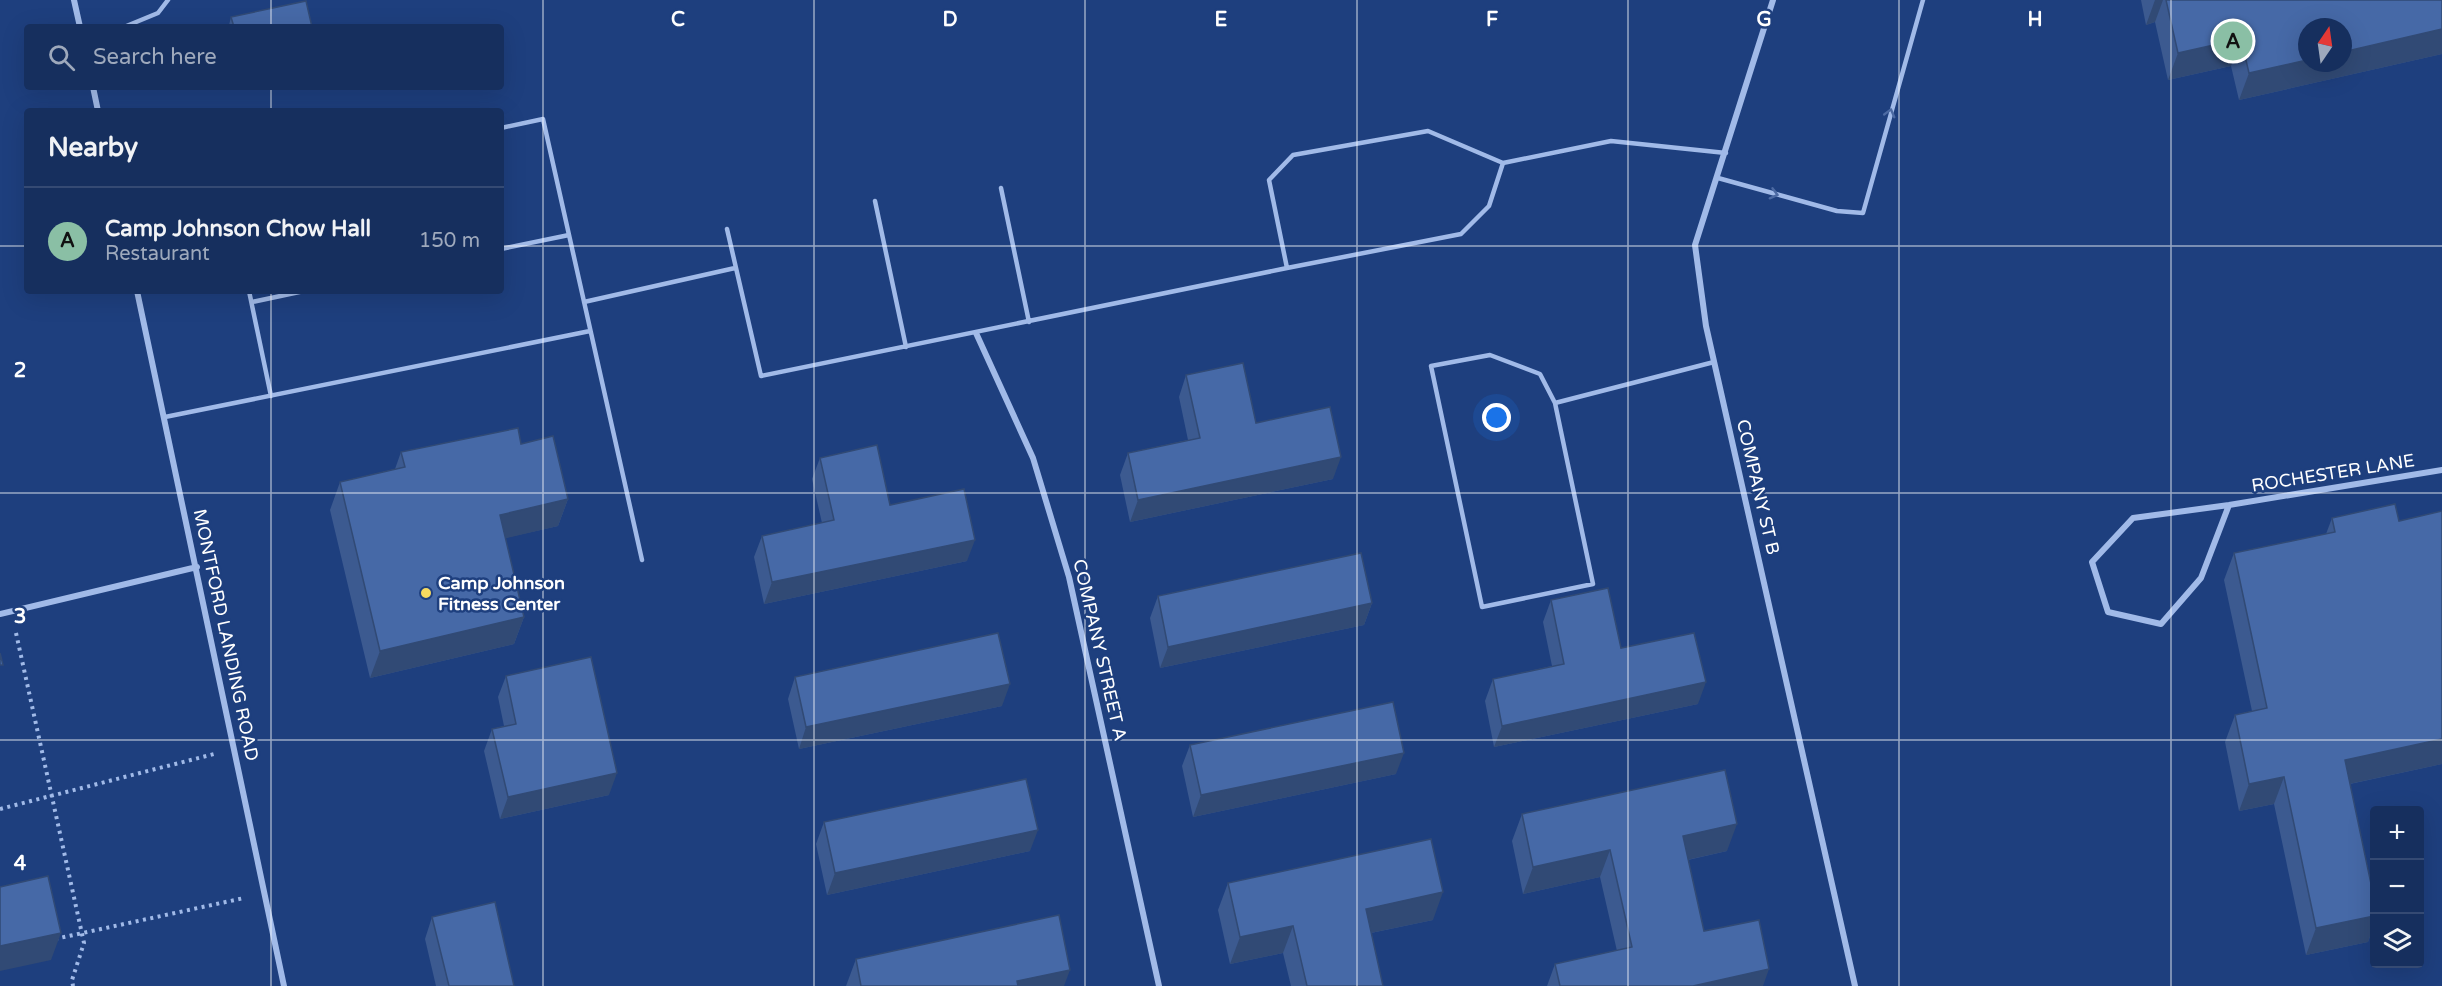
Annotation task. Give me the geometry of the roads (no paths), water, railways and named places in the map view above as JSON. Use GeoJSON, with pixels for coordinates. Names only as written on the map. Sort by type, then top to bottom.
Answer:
{"type":"FeatureCollection","features":[{"type":"Feature","properties":{"kind":"street"},"geometry":{"type":"LineString","coordinates":[[74,0],[79,24]]}},
{"type":"Feature","properties":{"kind":"street","name":"COMPANY ST B"},"geometry":{"type":"LineString","coordinates":[[1773,0],[1695,246],[1714,362],[1855,986]]}},
{"type":"Feature","properties":{"kind":"street"},"geometry":{"type":"LineString","coordinates":[[94,90],[97,108]]}},
{"type":"Feature","properties":{"kind":"street","name":"MONTFORD LANDING ROAD"},"geometry":{"type":"LineString","coordinates":[[138,294],[284,986]]}},
{"type":"Feature","properties":{"kind":"street","name":"COMPANY STREET A"},"geometry":{"type":"LineString","coordinates":[[976,333],[1033,458],[1069,577],[1159,986]]}},
{"type":"Feature","properties":{"kind":"street","name":"ROCHESTER LANE"},"geometry":{"type":"LineString","coordinates":[[2229,505],[2201,578],[2161,624],[2108,612],[2092,562],[2133,518],[2229,505],[2442,470]]}},
{"type":"Feature","properties":{"kind":"street"},"geometry":{"type":"LineString","coordinates":[[0,614],[197,567]]}},
{"type":"Feature","properties":{"kind":"lane"},"geometry":{"type":"LineString","coordinates":[[131,24],[158,13],[168,0]]}},
{"type":"Feature","properties":{"kind":"lane"},"geometry":{"type":"LineString","coordinates":[[1718,178],[1837,211],[1863,213],[1923,0]]}},
{"type":"Feature","properties":{"kind":"lane"},"geometry":{"type":"LineString","coordinates":[[504,127],[543,119],[642,560]]}},
{"type":"Feature","properties":{"kind":"lane"},"geometry":{"type":"LineString","coordinates":[[1287,268],[1269,180],[1293,155],[1428,130],[1503,163],[1611,141],[1726,153]]}},
{"type":"Feature","properties":{"kind":"lane"},"geometry":{"type":"LineString","coordinates":[[726,229],[761,376],[1461,234],[1489,206],[1503,163]]}},
{"type":"Feature","properties":{"kind":"lane"},"geometry":{"type":"LineString","coordinates":[[1001,188],[1029,322]]}},
{"type":"Feature","properties":{"kind":"lane"},"geometry":{"type":"LineString","coordinates":[[875,201],[906,347]]}},
{"type":"Feature","properties":{"kind":"lane"},"geometry":{"type":"LineString","coordinates":[[504,248],[569,235]]}},
{"type":"Feature","properties":{"kind":"lane"},"geometry":{"type":"LineString","coordinates":[[584,302],[735,268]]}},
{"type":"Feature","properties":{"kind":"lane"},"geometry":{"type":"LineString","coordinates":[[250,294],[271,396]]}},
{"type":"Feature","properties":{"kind":"lane"},"geometry":{"type":"LineString","coordinates":[[252,302],[290,294]]}},
{"type":"Feature","properties":{"kind":"lane"},"geometry":{"type":"LineString","coordinates":[[165,417],[590,331]]}},
{"type":"Feature","properties":{"kind":"lane"},"geometry":{"type":"LineString","coordinates":[[1490,355],[1540,374],[1555,403],[1593,584],[1482,607],[1431,366],[1490,355]]}},
{"type":"Feature","properties":{"kind":"lane"},"geometry":{"type":"LineString","coordinates":[[1555,403],[1714,362]]}},
{"type":"Feature","properties":{"kind":"place","name":"Camp Johnson Chow Hall"},"geometry":{"type":"Point","coordinates":[2233,41]}},
{"type":"Feature","properties":{"kind":"place","name":"Camp Johnson Fitness Center"},"geometry":{"type":"Point","coordinates":[426,593]}}]}
